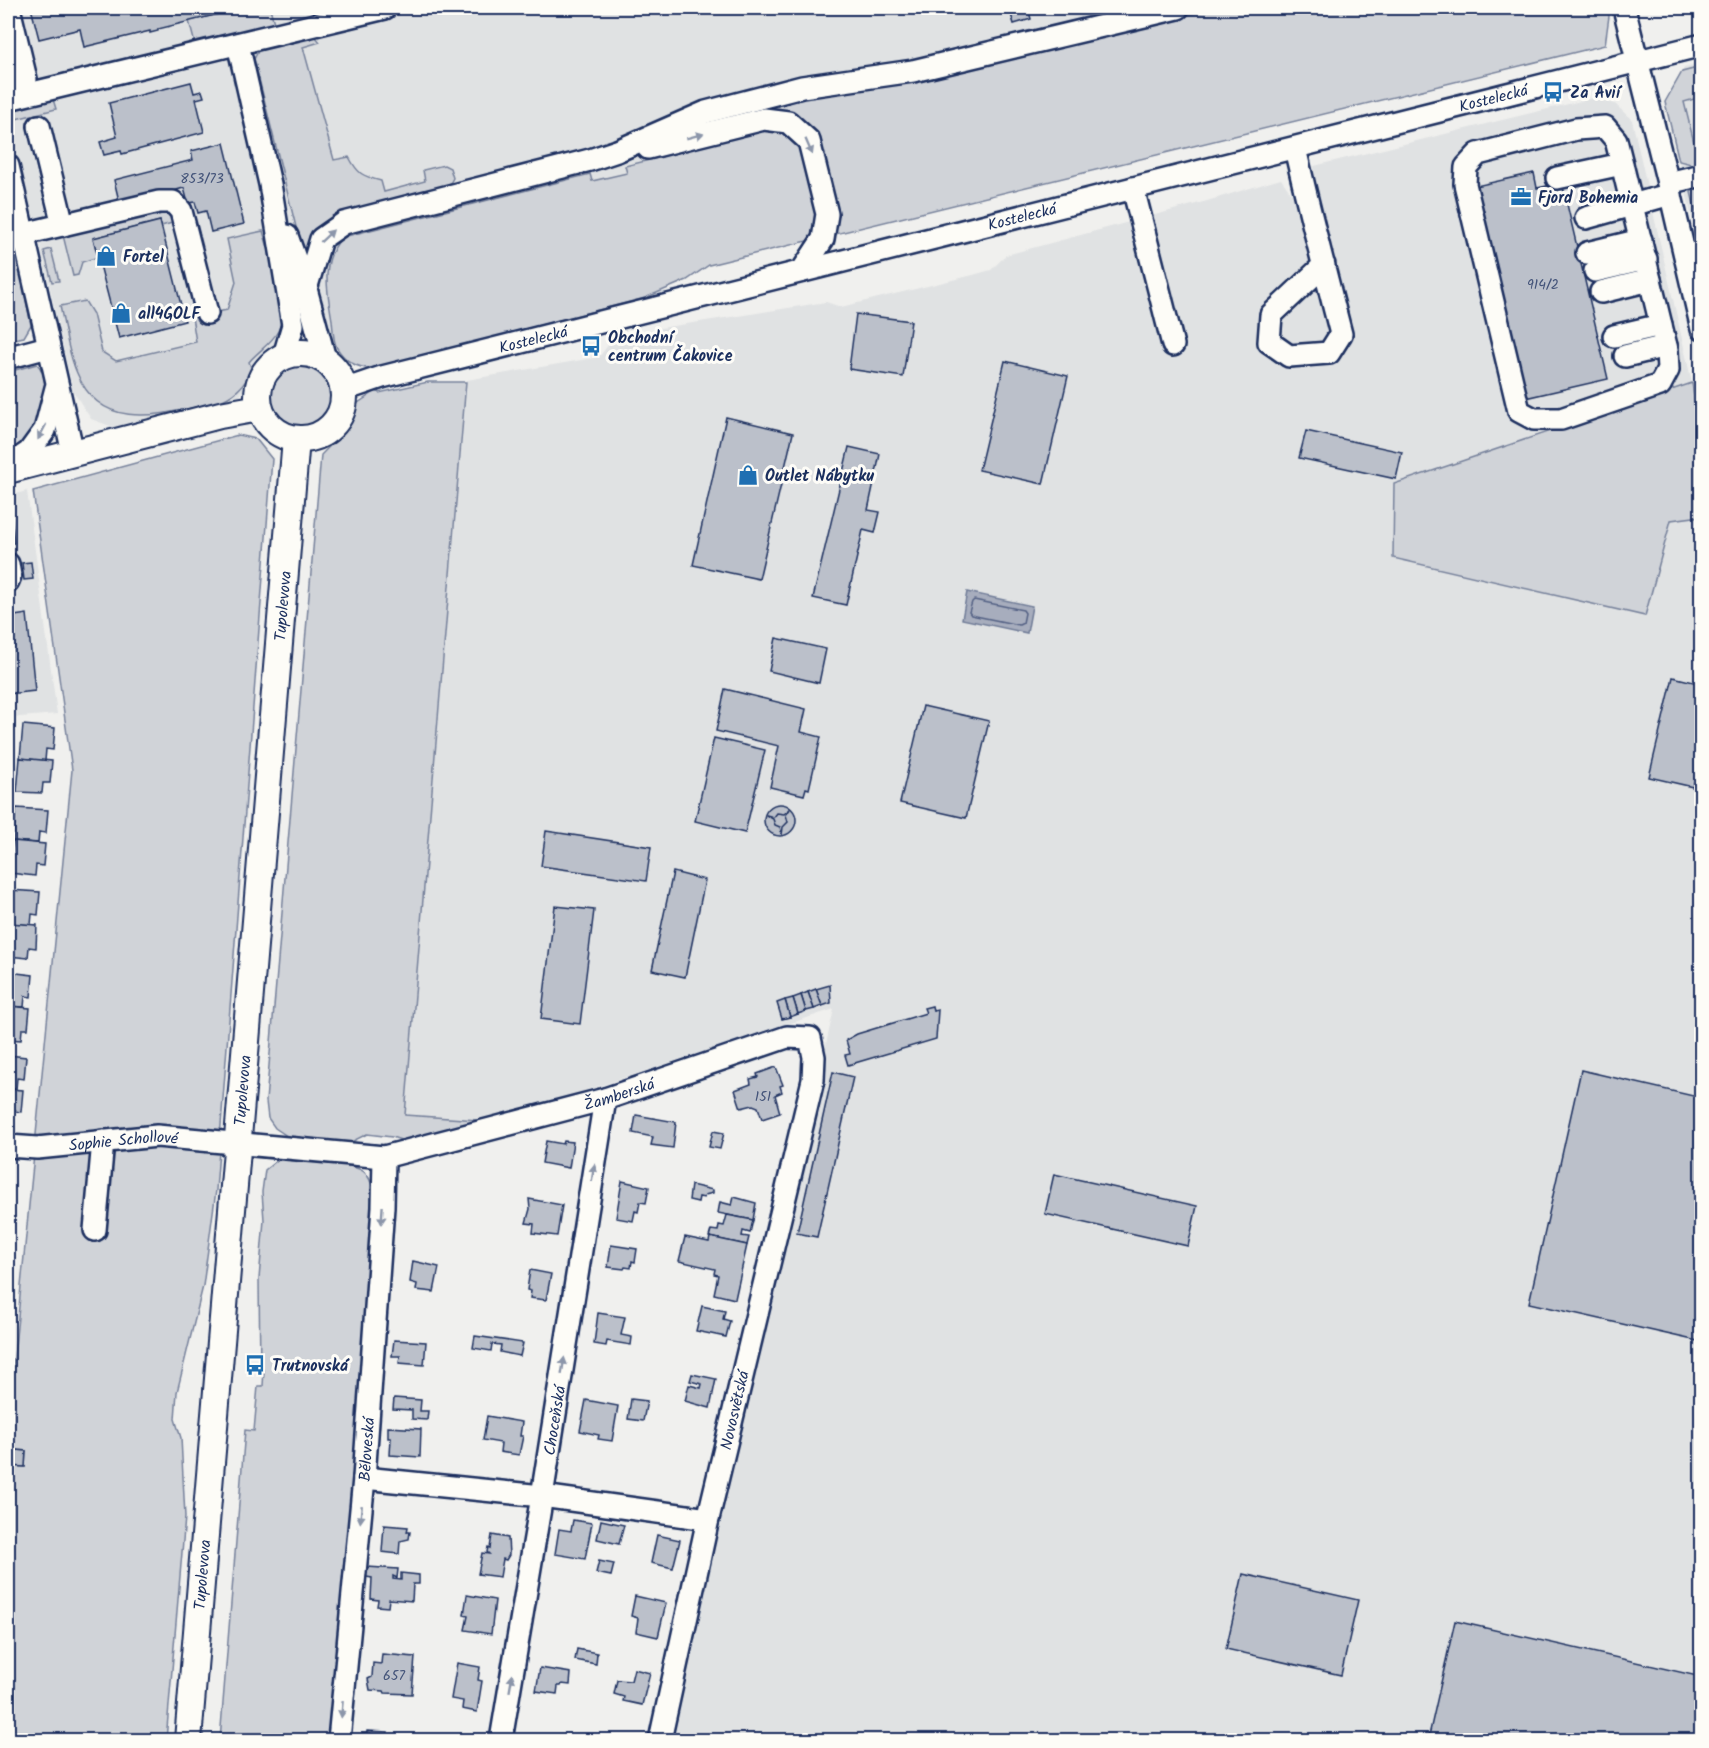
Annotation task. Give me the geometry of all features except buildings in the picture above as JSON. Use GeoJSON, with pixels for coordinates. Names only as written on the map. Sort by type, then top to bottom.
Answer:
{"type":"FeatureCollection","features":[{"type":"Feature","properties":{"kind":"main road"},"geometry":{"type":"LineString","coordinates":[[305,353],[325,359],[340,377],[344,390],[344,405],[339,418],[329,430],[314,438],[296,439],[274,430],[262,417],[257,393],[261,379],[269,366],[284,356],[305,353]]}},
{"type":"Feature","properties":{"kind":"main road"},"geometry":{"type":"LineString","coordinates":[[8,468],[220,415],[259,408]]}},
{"type":"Feature","properties":{"kind":"main road","name":"Tupolevova"},"geometry":{"type":"LineString","coordinates":[[188,1740],[296,439]]}},
{"type":"Feature","properties":{"kind":"street"},"geometry":{"type":"LineString","coordinates":[[8,87],[26,79],[9,8]]}},
{"type":"Feature","properties":{"kind":"street"},"geometry":{"type":"LineString","coordinates":[[8,99],[385,8]]}},
{"type":"Feature","properties":{"kind":"street"},"geometry":{"type":"LineString","coordinates":[[306,289],[321,239],[344,223],[617,151],[706,112],[802,87],[913,71],[1178,8]]}},
{"type":"Feature","properties":{"kind":"street"},"geometry":{"type":"LineString","coordinates":[[1624,8],[1670,189],[1701,329]]}},
{"type":"Feature","properties":{"kind":"street"},"geometry":{"type":"LineString","coordinates":[[238,44],[270,184],[293,325],[284,356]]}},
{"type":"Feature","properties":{"kind":"street","name":"Kostelecká"},"geometry":{"type":"LineString","coordinates":[[344,390],[382,377],[1701,45]]}},
{"type":"Feature","properties":{"kind":"street"},"geometry":{"type":"LineString","coordinates":[[617,151],[647,149],[764,119],[788,122],[809,141],[827,214],[824,239],[802,271]]}},
{"type":"Feature","properties":{"kind":"street"},"geometry":{"type":"LineString","coordinates":[[39,126],[63,225]]}},
{"type":"Feature","properties":{"kind":"street"},"geometry":{"type":"LineString","coordinates":[[1605,127],[1616,140],[1633,204],[1664,336],[1668,370],[1660,385],[1561,419],[1534,419],[1519,411],[1465,184],[1466,167],[1478,154],[1576,129],[1605,127]]}},
{"type":"Feature","properties":{"kind":"street"},"geometry":{"type":"LineString","coordinates":[[1294,148],[1324,265]]}},
{"type":"Feature","properties":{"kind":"street"},"geometry":{"type":"LineString","coordinates":[[1557,178],[1622,164]]}},
{"type":"Feature","properties":{"kind":"street"},"geometry":{"type":"LineString","coordinates":[[8,166],[74,453]]}},
{"type":"Feature","properties":{"kind":"street"},"geometry":{"type":"LineString","coordinates":[[1586,218],[1633,204],[1701,175]]}},
{"type":"Feature","properties":{"kind":"street"},"geometry":{"type":"LineString","coordinates":[[270,184],[306,289],[325,359]]}},
{"type":"Feature","properties":{"kind":"street"},"geometry":{"type":"LineString","coordinates":[[1133,188],[1173,345]]}},
{"type":"Feature","properties":{"kind":"street"},"geometry":{"type":"LineString","coordinates":[[24,234],[159,202],[172,202],[181,211],[207,313]]}},
{"type":"Feature","properties":{"kind":"street"},"geometry":{"type":"LineString","coordinates":[[1591,262],[1643,249]]}},
{"type":"Feature","properties":{"kind":"street"},"geometry":{"type":"LineString","coordinates":[[1601,292],[1650,279]]}},
{"type":"Feature","properties":{"kind":"street"},"geometry":{"type":"LineString","coordinates":[[1614,336],[1664,336]]}},
{"type":"Feature","properties":{"kind":"street"},"geometry":{"type":"LineString","coordinates":[[1625,356],[1664,336]]}},
{"type":"Feature","properties":{"kind":"street"},"geometry":{"type":"LineString","coordinates":[[8,353],[14,356],[48,347]]}},
{"type":"Feature","properties":{"kind":"street"},"geometry":{"type":"LineString","coordinates":[[8,468],[29,452],[45,430],[57,385]]}},
{"type":"Feature","properties":{"kind":"street"},"geometry":{"type":"LineString","coordinates":[[8,564],[10,576],[8,580]]}},
{"type":"Feature","properties":{"kind":"street","name":"Žamberská"},"geometry":{"type":"LineString","coordinates":[[384,1157],[605,1099],[787,1037],[810,1038],[814,1057],[813,1080]]}},
{"type":"Feature","properties":{"kind":"street","name":"Novosvětská"},"geometry":{"type":"LineString","coordinates":[[660,1740],[708,1520],[813,1080]]}},
{"type":"Feature","properties":{"kind":"street","name":"Choceňská"},"geometry":{"type":"LineString","coordinates":[[501,1740],[605,1099]]}},
{"type":"Feature","properties":{"kind":"street","name":"Sophie Schollové"},"geometry":{"type":"LineString","coordinates":[[8,1146],[38,1148],[157,1136],[384,1157]]}},
{"type":"Feature","properties":{"kind":"street"},"geometry":{"type":"LineString","coordinates":[[95,1230],[103,1140]]}},
{"type":"Feature","properties":{"kind":"street","name":"Běloveská"},"geometry":{"type":"LineString","coordinates":[[339,1740],[364,1479],[383,1207],[384,1157]]}},
{"type":"Feature","properties":{"kind":"street"},"geometry":{"type":"LineString","coordinates":[[364,1479],[542,1496],[708,1520]]}},
{"type":"Feature","properties":{"kind":"shaded area"},"geometry":{"type":"Polygon","coordinates":[[[8,8],[1216,8],[926,80],[843,87],[797,101],[683,127],[662,157],[625,166],[627,173],[592,181],[590,174],[343,237],[336,244],[330,258],[328,298],[336,346],[302,339],[283,341],[256,367],[240,396],[233,400],[145,422],[113,427],[91,419],[73,391],[39,239],[8,209],[8,8]]]}},
{"type":"Feature","properties":{"kind":"shaded area"},"geometry":{"type":"Polygon","coordinates":[[[243,8],[270,8],[274,23],[195,44],[189,21],[243,8]]]}},
{"type":"Feature","properties":{"kind":"shaded area"},"geometry":{"type":"Polygon","coordinates":[[[1216,8],[1607,8],[1609,16],[1605,45],[709,265],[687,280],[645,298],[375,368],[353,364],[344,358],[336,345],[328,298],[327,276],[331,255],[343,237],[590,174],[592,181],[627,173],[625,166],[662,157],[658,136],[843,87],[926,80],[1216,8]]]}},
{"type":"Feature","properties":{"kind":"shaded area"},"geometry":{"type":"Polygon","coordinates":[[[308,33],[320,42],[303,47],[334,160],[349,157],[361,174],[381,181],[384,192],[425,181],[423,170],[444,165],[450,168],[453,178],[449,185],[337,215],[320,229],[306,267],[254,59],[261,46],[308,33]]]}},
{"type":"Feature","properties":{"kind":"shaded area"},"geometry":{"type":"Polygon","coordinates":[[[1701,64],[1701,256],[1665,102],[1684,68],[1701,64]]]}},
{"type":"Feature","properties":{"kind":"shaded area"},"geometry":{"type":"Polygon","coordinates":[[[1701,67],[1701,97],[1684,102],[1698,159],[1701,159],[1699,166],[1679,161],[1665,102],[1682,72],[1701,67]]]}},
{"type":"Feature","properties":{"kind":"shaded area"},"geometry":{"type":"Polygon","coordinates":[[[52,96],[56,109],[8,121],[9,109],[52,96]]]}},
{"type":"Feature","properties":{"kind":"shaded area"},"geometry":{"type":"Polygon","coordinates":[[[1593,98],[1615,104],[1632,120],[1701,422],[1701,1740],[667,1740],[834,1009],[493,1121],[405,1115],[467,380],[599,357],[609,344],[661,328],[826,302],[841,307],[973,275],[991,270],[1006,255],[1281,179],[1293,196],[1312,190],[1314,166],[1593,98]]]}},
{"type":"Feature","properties":{"kind":"shaded area"},"geometry":{"type":"Polygon","coordinates":[[[1701,183],[1701,220],[1698,221],[1691,192],[1701,183]]]}},
{"type":"Feature","properties":{"kind":"shaded area"},"geometry":{"type":"Polygon","coordinates":[[[165,208],[176,222],[161,226],[160,221],[93,238],[98,257],[82,262],[78,275],[73,276],[62,231],[165,208]]]}},
{"type":"Feature","properties":{"kind":"shaded area"},"geometry":{"type":"Polygon","coordinates":[[[8,209],[31,325],[24,337],[8,340],[8,209]]]}},
{"type":"Feature","properties":{"kind":"shaded area"},"geometry":{"type":"Polygon","coordinates":[[[263,231],[278,281],[282,309],[281,321],[275,335],[249,362],[252,370],[237,391],[215,403],[176,411],[137,415],[118,412],[102,405],[88,392],[71,357],[60,306],[85,301],[93,314],[102,352],[116,361],[196,342],[192,317],[227,310],[236,282],[227,239],[263,231]]]}},
{"type":"Feature","properties":{"kind":"shaded area"},"geometry":{"type":"Polygon","coordinates":[[[51,249],[59,281],[52,282],[44,251],[51,249]]]}},
{"type":"Feature","properties":{"kind":"shaded area"},"geometry":{"type":"Polygon","coordinates":[[[37,364],[43,373],[45,385],[40,413],[27,438],[18,445],[8,448],[8,372],[37,364]]]}},
{"type":"Feature","properties":{"kind":"shaded area"},"geometry":{"type":"Polygon","coordinates":[[[300,367],[317,372],[325,380],[330,397],[325,414],[317,422],[300,427],[283,422],[275,414],[270,397],[275,380],[283,372],[300,367]]]}},
{"type":"Feature","properties":{"kind":"shaded area"},"geometry":{"type":"Polygon","coordinates":[[[428,382],[466,382],[405,1115],[493,1121],[407,1142],[392,1137],[367,1134],[347,1144],[290,1138],[275,1128],[268,1118],[266,1101],[321,455],[349,426],[358,403],[376,391],[379,393],[428,382]]]}},
{"type":"Feature","properties":{"kind":"shaded area"},"geometry":{"type":"Polygon","coordinates":[[[1692,383],[1701,449],[1701,516],[1671,520],[1645,616],[1393,558],[1394,484],[1692,383]]]}},
{"type":"Feature","properties":{"kind":"shaded area"},"geometry":{"type":"Polygon","coordinates":[[[238,435],[256,439],[272,459],[216,1190],[203,1286],[177,1392],[175,1419],[181,1438],[185,1517],[166,1740],[8,1740],[8,1466],[25,1467],[26,1451],[9,1450],[8,1459],[8,1418],[72,770],[33,491],[238,435]]]}},
{"type":"Feature","properties":{"kind":"shaded area"},"geometry":{"type":"Polygon","coordinates":[[[27,491],[57,714],[8,718],[8,496],[27,491]]]}},
{"type":"Feature","properties":{"kind":"shaded area"},"geometry":{"type":"Polygon","coordinates":[[[280,1158],[337,1164],[358,1169],[368,1177],[375,1197],[332,1740],[220,1740],[245,1430],[254,1431],[258,1386],[263,1386],[264,1370],[260,1369],[259,1279],[264,1220],[262,1192],[265,1170],[280,1158]]]}},
{"type":"Feature","properties":{"kind":"water"},"geometry":{"type":"Polygon","coordinates":[[[967,592],[1032,606],[1027,633],[962,619],[967,592]]]}},
{"type":"Feature","properties":{"kind":"place","name":"Za Avií"},"geometry":{"type":"Point","coordinates":[1553,92]}},
{"type":"Feature","properties":{"kind":"place","name":"Fjord Bohemia"},"geometry":{"type":"Point","coordinates":[1521,197]}},
{"type":"Feature","properties":{"kind":"place","name":"Fortel"},"geometry":{"type":"Point","coordinates":[106,256]}},
{"type":"Feature","properties":{"kind":"place","name":"all4GOLF"},"geometry":{"type":"Point","coordinates":[121,313]}},
{"type":"Feature","properties":{"kind":"place","name":"Obchodní centrum Čakovice"},"geometry":{"type":"Point","coordinates":[591,346]}},
{"type":"Feature","properties":{"kind":"place","name":"Outlet Nábytku"},"geometry":{"type":"Point","coordinates":[748,475]}},
{"type":"Feature","properties":{"kind":"place","name":"Trutnovská"},"geometry":{"type":"Point","coordinates":[255,1365]}}]}
